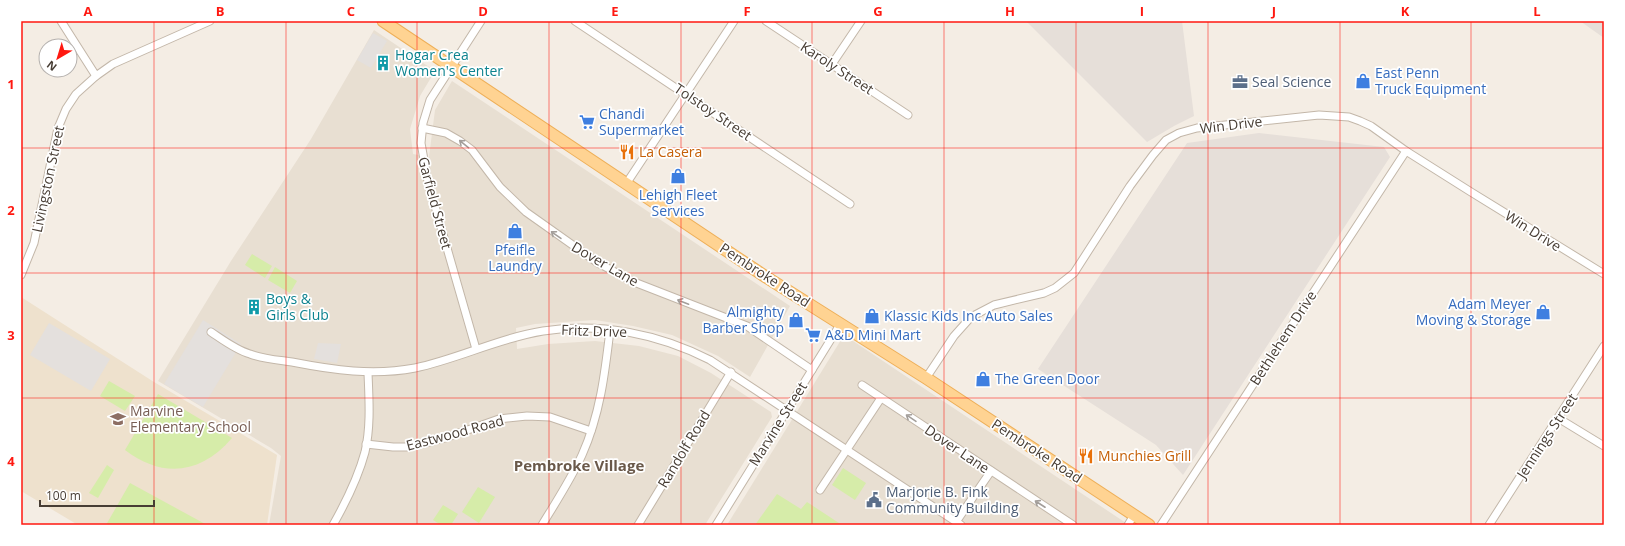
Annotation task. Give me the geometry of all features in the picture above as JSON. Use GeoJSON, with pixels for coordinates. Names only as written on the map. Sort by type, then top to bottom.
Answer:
{"type":"FeatureCollection","features":[{"type":"Feature","properties":{"kind":"main road","name":"Pembroke Road"},"geometry":{"type":"LineString","coordinates":[[383,21],[766,277],[926,378],[1149,525]]}},
{"type":"Feature","properties":{"kind":"street"},"geometry":{"type":"LineString","coordinates":[[61,21],[96,76]]}},
{"type":"Feature","properties":{"kind":"street","name":"Livingston Street"},"geometry":{"type":"LineString","coordinates":[[21,275],[34,243],[56,137],[62,118],[79,90],[96,76],[122,60],[210,21]]}},
{"type":"Feature","properties":{"kind":"street","name":"Garfield Street"},"geometry":{"type":"LineString","coordinates":[[476,350],[425,172],[421,150],[422,128],[430,100],[481,21]]}},
{"type":"Feature","properties":{"kind":"street","name":"Tolstoy Street"},"geometry":{"type":"LineString","coordinates":[[575,21],[850,204]]}},
{"type":"Feature","properties":{"kind":"street"},"geometry":{"type":"LineString","coordinates":[[626,184],[734,21]]}},
{"type":"Feature","properties":{"kind":"street","name":"Karoly Street"},"geometry":{"type":"LineString","coordinates":[[766,21],[908,115]]}},
{"type":"Feature","properties":{"kind":"street"},"geometry":{"type":"LineString","coordinates":[[832,64],[861,21]]}},
{"type":"Feature","properties":{"kind":"street","name":"Win Drive"},"geometry":{"type":"LineString","coordinates":[[926,378],[954,336],[971,317],[994,305],[1044,293],[1055,288],[1074,273],[1141,170],[1166,140],[1179,133],[1200,128],[1331,115],[1349,117],[1371,126],[1406,151],[1604,274]]}},
{"type":"Feature","properties":{"kind":"street","name":"Dover Lane"},"geometry":{"type":"LineString","coordinates":[[422,128],[446,133],[472,150],[496,182],[535,220],[598,263],[647,288],[747,326],[812,370]]}},
{"type":"Feature","properties":{"kind":"street","name":"Bethlehem Drive"},"geometry":{"type":"LineString","coordinates":[[1161,525],[1406,151]]}},
{"type":"Feature","properties":{"kind":"street","name":"Marvine Street"},"geometry":{"type":"LineString","coordinates":[[716,525],[841,323]]}},
{"type":"Feature","properties":{"kind":"street","name":"Fritz Drive"},"geometry":{"type":"LineString","coordinates":[[211,332],[243,352],[264,358],[333,370],[368,373],[414,368],[543,331],[590,328],[636,333],[678,345],[731,372],[958,524]]}},
{"type":"Feature","properties":{"kind":"street"},"geometry":{"type":"LineString","coordinates":[[542,525],[578,463],[590,431],[604,386],[610,330]]}},
{"type":"Feature","properties":{"kind":"street","name":"Jennings Street"},"geometry":{"type":"LineString","coordinates":[[1489,525],[1604,346]]}},
{"type":"Feature","properties":{"kind":"street","name":"Randolf Road"},"geometry":{"type":"LineString","coordinates":[[638,525],[731,372]]}},
{"type":"Feature","properties":{"kind":"street"},"geometry":{"type":"LineString","coordinates":[[333,525],[354,485],[366,444],[369,415],[368,373]]}},
{"type":"Feature","properties":{"kind":"street","name":"Dover Lane"},"geometry":{"type":"LineString","coordinates":[[862,385],[1073,525]]}},
{"type":"Feature","properties":{"kind":"street"},"geometry":{"type":"LineString","coordinates":[[820,490],[881,398]]}},
{"type":"Feature","properties":{"kind":"street","name":"Eastwood Road"},"geometry":{"type":"LineString","coordinates":[[366,444],[393,448],[410,446],[445,438],[499,419],[527,416],[550,417],[590,431]]}},
{"type":"Feature","properties":{"kind":"street"},"geometry":{"type":"LineString","coordinates":[[1558,418],[1604,446]]}},
{"type":"Feature","properties":{"kind":"street"},"geometry":{"type":"LineString","coordinates":[[958,524],[991,471]]}},
{"type":"Feature","properties":{"kind":"street"},"geometry":{"type":"LineString","coordinates":[[1128,525],[1134,516]]}},
{"type":"Feature","properties":{"kind":"shaded area"},"geometry":{"type":"Polygon","coordinates":[[[1026,21],[1182,21],[1194,116],[1147,142],[1026,21]]]}},
{"type":"Feature","properties":{"kind":"shaded area"},"geometry":{"type":"Polygon","coordinates":[[[1580,21],[1604,21],[1604,38],[1580,21]]]}},
{"type":"Feature","properties":{"kind":"shaded area"},"geometry":{"type":"Polygon","coordinates":[[[374,30],[435,71],[420,96],[410,129],[413,154],[429,157],[435,110],[452,81],[790,306],[750,377],[718,356],[672,335],[633,326],[595,320],[535,324],[516,328],[517,349],[548,344],[595,341],[639,346],[678,356],[711,373],[771,412],[772,417],[705,525],[269,525],[281,456],[271,448],[158,381],[231,261],[311,139],[374,30]]]}},
{"type":"Feature","properties":{"kind":"shaded area"},"geometry":{"type":"Polygon","coordinates":[[[373,33],[387,41],[371,68],[357,60],[373,33]]]}},
{"type":"Feature","properties":{"kind":"shaded area"},"geometry":{"type":"Polygon","coordinates":[[[1259,133],[1384,147],[1390,157],[1183,475],[1156,445],[1038,369],[1187,143],[1259,133]]]}},
{"type":"Feature","properties":{"kind":"shaded area","name":"Marvine Elementary School"},"geometry":{"type":"Polygon","coordinates":[[[21,297],[154,382],[277,455],[267,525],[78,525],[21,491],[21,297]]]}},
{"type":"Feature","properties":{"kind":"shaded area"},"geometry":{"type":"Polygon","coordinates":[[[203,320],[241,344],[203,407],[164,384],[203,320]]]}},
{"type":"Feature","properties":{"kind":"shaded area"},"geometry":{"type":"Polygon","coordinates":[[[49,323],[110,359],[91,391],[30,355],[49,323]]]}},
{"type":"Feature","properties":{"kind":"shaded area"},"geometry":{"type":"Polygon","coordinates":[[[844,335],[1129,525],[727,525],[844,335]]]}},
{"type":"Feature","properties":{"kind":"shaded area"},"geometry":{"type":"Polygon","coordinates":[[[318,343],[341,344],[337,363],[314,359],[318,343]]]}},
{"type":"Feature","properties":{"kind":"green space"},"geometry":{"type":"Polygon","coordinates":[[[252,254],[272,266],[265,278],[245,265],[252,254]]]}},
{"type":"Feature","properties":{"kind":"green space"},"geometry":{"type":"Polygon","coordinates":[[[275,267],[297,281],[290,293],[268,280],[275,267]]]}},
{"type":"Feature","properties":{"kind":"green space"},"geometry":{"type":"Polygon","coordinates":[[[109,381],[135,396],[125,411],[100,396],[109,381]]]}},
{"type":"Feature","properties":{"kind":"green space"},"geometry":{"type":"Polygon","coordinates":[[[158,394],[232,438],[208,459],[195,465],[181,468],[167,468],[153,465],[139,459],[125,450],[158,394]]]}},
{"type":"Feature","properties":{"kind":"green space"},"geometry":{"type":"Polygon","coordinates":[[[107,465],[114,470],[98,498],[89,493],[107,465]]]}},
{"type":"Feature","properties":{"kind":"green space"},"geometry":{"type":"Polygon","coordinates":[[[843,468],[866,483],[855,500],[832,485],[843,468]]]}},
{"type":"Feature","properties":{"kind":"green space"},"geometry":{"type":"Polygon","coordinates":[[[130,483],[207,525],[106,525],[130,483]]]}},
{"type":"Feature","properties":{"kind":"green space"},"geometry":{"type":"Polygon","coordinates":[[[478,487],[495,497],[479,523],[462,512],[478,487]]]}},
{"type":"Feature","properties":{"kind":"green space"},"geometry":{"type":"Polygon","coordinates":[[[777,494],[801,509],[807,502],[842,525],[755,525],[777,494]]]}},
{"type":"Feature","properties":{"kind":"green space"},"geometry":{"type":"Polygon","coordinates":[[[443,505],[458,514],[451,525],[441,525],[433,520],[443,505]]]}},
{"type":"Feature","properties":{"kind":"place","name":"Hogar Crea Women's Center"},"geometry":{"type":"Point","coordinates":[383,63]}},
{"type":"Feature","properties":{"kind":"place","name":"East Penn Truck Equipment"},"geometry":{"type":"Point","coordinates":[1363,81]}},
{"type":"Feature","properties":{"kind":"place","name":"Seal Science"},"geometry":{"type":"Point","coordinates":[1240,82]}},
{"type":"Feature","properties":{"kind":"place","name":"Chandi Supermarket"},"geometry":{"type":"Point","coordinates":[587,122]}},
{"type":"Feature","properties":{"kind":"place","name":"La Casera"},"geometry":{"type":"Point","coordinates":[627,152]}},
{"type":"Feature","properties":{"kind":"place","name":"Lehigh Fleet Services"},"geometry":{"type":"Point","coordinates":[678,176]}},
{"type":"Feature","properties":{"kind":"place","name":"Pfeifle Laundry"},"geometry":{"type":"Point","coordinates":[515,231]}},
{"type":"Feature","properties":{"kind":"place","name":"Boys & Girls Club"},"geometry":{"type":"Point","coordinates":[254,307]}},
{"type":"Feature","properties":{"kind":"place","name":"Adam Meyer Moving & Storage"},"geometry":{"type":"Point","coordinates":[1543,312]}},
{"type":"Feature","properties":{"kind":"place","name":"Klassic Kids Inc Auto Sales"},"geometry":{"type":"Point","coordinates":[872,316]}},
{"type":"Feature","properties":{"kind":"place","name":"Almighty Barber Shop"},"geometry":{"type":"Point","coordinates":[796,320]}},
{"type":"Feature","properties":{"kind":"place","name":"A&D Mini Mart"},"geometry":{"type":"Point","coordinates":[813,335]}},
{"type":"Feature","properties":{"kind":"place","name":"The Green Door"},"geometry":{"type":"Point","coordinates":[983,379]}},
{"type":"Feature","properties":{"kind":"place","name":"Marvine Elementary School"},"geometry":{"type":"Point","coordinates":[118,419]}},
{"type":"Feature","properties":{"kind":"place","name":"Munchies Grill"},"geometry":{"type":"Point","coordinates":[1086,456]}},
{"type":"Feature","properties":{"kind":"place","name":"Marjorie B. Fink Community Building"},"geometry":{"type":"Point","coordinates":[874,500]}},
{"type":"Feature","properties":{"kind":"district","name":"Pembroke Village"},"geometry":{"type":"Point","coordinates":[579,466]}}]}
